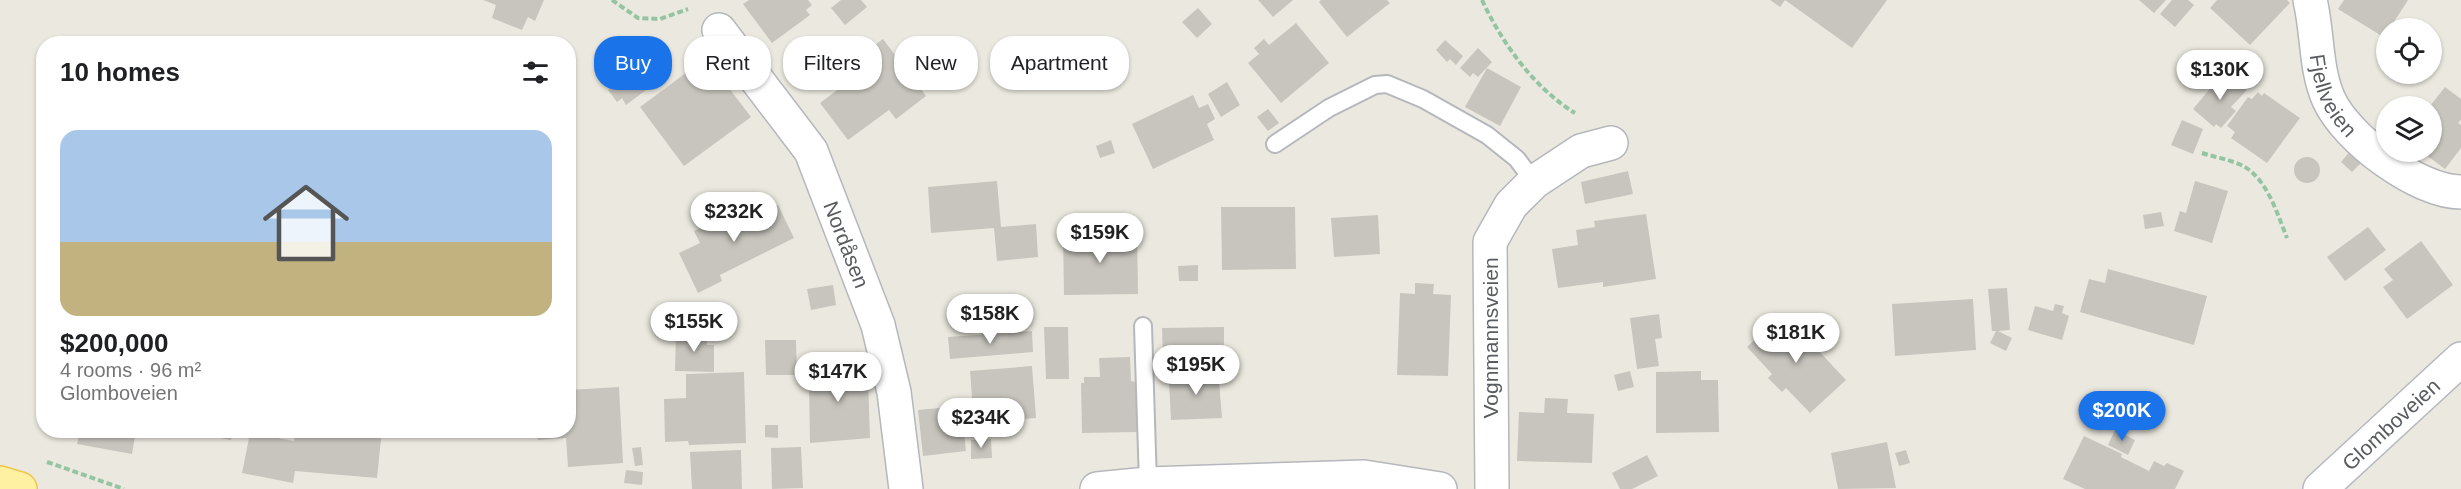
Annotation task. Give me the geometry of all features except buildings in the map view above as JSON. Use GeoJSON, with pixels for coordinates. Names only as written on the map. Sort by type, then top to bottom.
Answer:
{"type":"FeatureCollection","features":[{"type":"Feature","properties":{"kind":"main road"},"geometry":{"type":"LineString","coordinates":[[0,483],[20,489]]}},
{"type":"Feature","properties":{"kind":"street","name":"Fjellveien"},"geometry":{"type":"LineString","coordinates":[[2310,0],[2320,68],[2330,101],[2350,127],[2388,165],[2422,183],[2450,192],[2461,192]]}},
{"type":"Feature","properties":{"kind":"street","name":"Nordåsen"},"geometry":{"type":"LineString","coordinates":[[719,30],[811,151],[878,325],[894,392],[906,489]]}},
{"type":"Feature","properties":{"kind":"street","name":"Vognmannsveien"},"geometry":{"type":"LineString","coordinates":[[1492,489],[1490,242],[1511,205],[1534,182],[1581,151],[1611,143]]}},
{"type":"Feature","properties":{"kind":"street","name":"Glomboveien"},"geometry":{"type":"LineString","coordinates":[[2320,489],[2461,359]]}},
{"type":"Feature","properties":{"kind":"street"},"geometry":{"type":"LineString","coordinates":[[1097,489],[1149,484],[1288,485],[1364,477],[1440,489]]}},
{"type":"Feature","properties":{"kind":"lane"},"geometry":{"type":"LineString","coordinates":[[1275,144],[1329,108],[1375,85],[1388,84],[1423,99],[1487,135],[1517,159],[1534,182]]}},
{"type":"Feature","properties":{"kind":"lane"},"geometry":{"type":"LineString","coordinates":[[1143,326],[1149,484]]}},
{"type":"Feature","properties":{"kind":"path"},"geometry":{"type":"LineString","coordinates":[[612,0],[638,18],[660,19],[695,8],[719,30]]}},
{"type":"Feature","properties":{"kind":"path"},"geometry":{"type":"LineString","coordinates":[[1482,0],[1493,25],[1537,82],[1559,103],[1594,124],[1611,143]]}},
{"type":"Feature","properties":{"kind":"path"},"geometry":{"type":"LineString","coordinates":[[2202,153],[2240,164],[2252,173],[2269,195],[2288,237]]}},
{"type":"Feature","properties":{"kind":"path"},"geometry":{"type":"LineString","coordinates":[[44,462],[124,489]]}}]}
